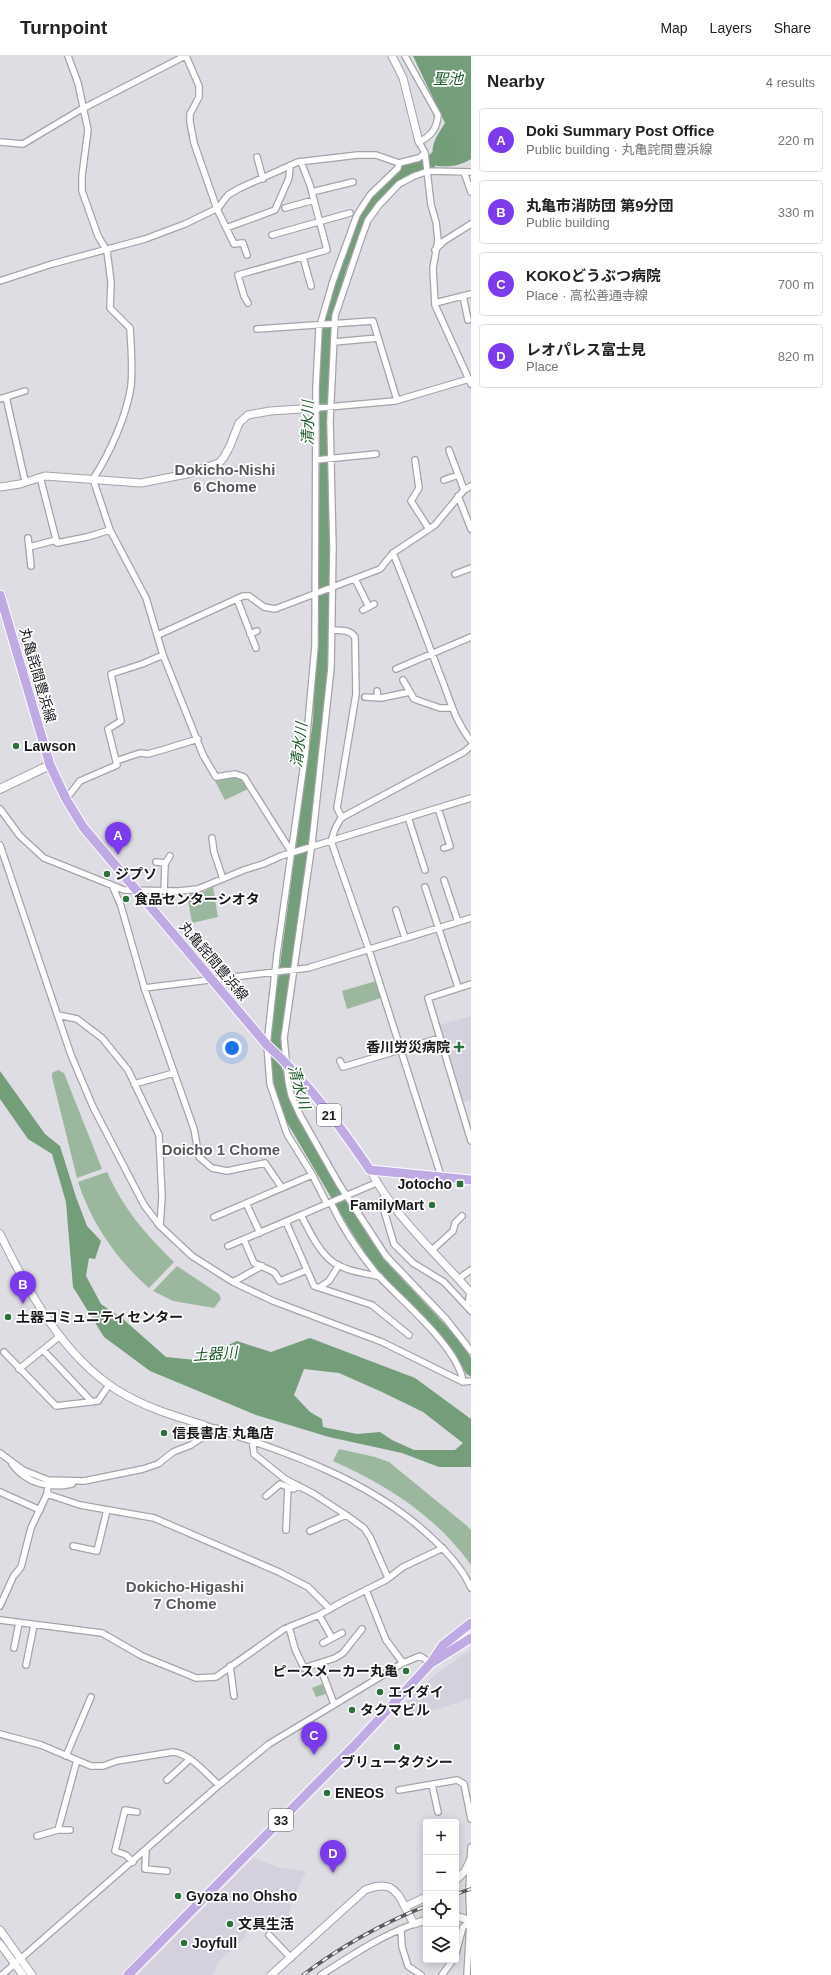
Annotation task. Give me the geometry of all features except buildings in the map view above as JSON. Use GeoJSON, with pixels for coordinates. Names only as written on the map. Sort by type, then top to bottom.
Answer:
{"type":"FeatureCollection","features":[{"type":"Feature","properties":{"kind":"main road","name":"丸亀詫間豊浜線"},"geometry":{"type":"LineString","coordinates":[[0,595],[50,765],[66,798],[83,827],[267,1045],[285,1061],[356,1148],[370,1170]]}},
{"type":"Feature","properties":{"kind":"main road"},"geometry":{"type":"LineString","coordinates":[[0,788],[50,765]]}},
{"type":"Feature","properties":{"kind":"main road"},"geometry":{"type":"LineString","coordinates":[[370,1170],[471,1180]]}},
{"type":"Feature","properties":{"kind":"main road","name":"33"},"geometry":{"type":"LineString","coordinates":[[128,1975],[354,1746],[431,1663],[443,1645],[471,1623]]}},
{"type":"Feature","properties":{"kind":"main road","name":"33"},"geometry":{"type":"LineString","coordinates":[[431,1663],[471,1638]]}},
{"type":"Feature","properties":{"kind":"street"},"geometry":{"type":"LineString","coordinates":[[68,56],[78,83],[88,130],[82,176],[82,191],[98,236],[107,251],[111,282],[110,308],[130,328],[131,387],[125,409],[106,461],[93,479]]}},
{"type":"Feature","properties":{"kind":"street"},"geometry":{"type":"LineString","coordinates":[[0,142],[23,144],[84,108],[186,56],[199,86],[199,96],[190,114],[192,133],[226,228],[234,244],[243,243],[246,255]]}},
{"type":"Feature","properties":{"kind":"street"},"geometry":{"type":"LineString","coordinates":[[0,487],[20,484],[40,476],[141,483],[162,480],[219,463],[224,457],[239,423],[248,415],[270,411],[331,407],[398,400],[470,382],[435,303],[433,268],[438,240],[436,222],[431,205],[428,170],[425,153],[419,142],[403,78],[392,56]]}},
{"type":"Feature","properties":{"kind":"street"},"geometry":{"type":"LineString","coordinates":[[405,56],[438,115],[437,124],[434,131],[429,138],[419,142]]}},
{"type":"Feature","properties":{"kind":"street"},"geometry":{"type":"LineString","coordinates":[[0,281],[52,264],[107,251],[145,239],[218,209],[228,195],[301,162],[358,155],[376,155],[399,163],[419,158],[425,153]]}},
{"type":"Feature","properties":{"kind":"street"},"geometry":{"type":"LineString","coordinates":[[257,156],[263,179]]}},
{"type":"Feature","properties":{"kind":"street"},"geometry":{"type":"LineString","coordinates":[[248,303],[244,296],[238,275],[327,250],[312,192],[301,162]]}},
{"type":"Feature","properties":{"kind":"street"},"geometry":{"type":"LineString","coordinates":[[399,163],[398,168],[370,195],[357,215],[335,274],[321,325],[317,356],[316,594],[312,696],[267,1045],[270,1084],[287,1134],[351,1238],[380,1277],[451,1354],[467,1382]]}},
{"type":"Feature","properties":{"kind":"street"},"geometry":{"type":"LineString","coordinates":[[226,228],[275,210],[289,178],[290,166]]}},
{"type":"Feature","properties":{"kind":"street"},"geometry":{"type":"LineString","coordinates":[[471,172],[428,170],[399,184],[379,205],[368,220],[338,305],[335,324],[330,421],[333,588],[329,696],[311,846],[284,1038],[285,1061],[292,1095],[300,1115],[346,1197],[386,1256],[446,1319],[471,1351]]}},
{"type":"Feature","properties":{"kind":"street"},"geometry":{"type":"LineString","coordinates":[[464,172],[471,192]]}},
{"type":"Feature","properties":{"kind":"street"},"geometry":{"type":"LineString","coordinates":[[312,192],[352,182]]}},
{"type":"Feature","properties":{"kind":"street"},"geometry":{"type":"LineString","coordinates":[[285,208],[314,200]]}},
{"type":"Feature","properties":{"kind":"street"},"geometry":{"type":"LineString","coordinates":[[272,235],[350,213]]}},
{"type":"Feature","properties":{"kind":"street"},"geometry":{"type":"LineString","coordinates":[[435,250],[444,240],[471,224]]}},
{"type":"Feature","properties":{"kind":"street"},"geometry":{"type":"LineString","coordinates":[[303,257],[311,286]]}},
{"type":"Feature","properties":{"kind":"street"},"geometry":{"type":"LineString","coordinates":[[435,303],[471,294]]}},
{"type":"Feature","properties":{"kind":"street"},"geometry":{"type":"LineString","coordinates":[[463,296],[468,320]]}},
{"type":"Feature","properties":{"kind":"street"},"geometry":{"type":"LineString","coordinates":[[257,329],[373,321],[398,400]]}},
{"type":"Feature","properties":{"kind":"street"},"geometry":{"type":"LineString","coordinates":[[334,342],[378,338]]}},
{"type":"Feature","properties":{"kind":"street"},"geometry":{"type":"LineString","coordinates":[[24,391],[3,398],[25,481]]}},
{"type":"Feature","properties":{"kind":"street"},"geometry":{"type":"LineString","coordinates":[[449,450],[464,490]]}},
{"type":"Feature","properties":{"kind":"street"},"geometry":{"type":"LineString","coordinates":[[317,460],[376,454]]}},
{"type":"Feature","properties":{"kind":"street"},"geometry":{"type":"LineString","coordinates":[[415,460],[419,488],[412,501],[429,529]]}},
{"type":"Feature","properties":{"kind":"street"},"geometry":{"type":"LineString","coordinates":[[444,480],[458,475]]}},
{"type":"Feature","properties":{"kind":"street"},"geometry":{"type":"LineString","coordinates":[[40,476],[57,544],[110,530]]}},
{"type":"Feature","properties":{"kind":"street"},"geometry":{"type":"LineString","coordinates":[[93,479],[110,530],[146,598],[163,655],[198,739],[203,755],[216,777],[235,774],[244,777],[292,853]]}},
{"type":"Feature","properties":{"kind":"street"},"geometry":{"type":"LineString","coordinates":[[158,635],[237,599],[249,596],[264,607],[275,609],[380,569],[393,553],[435,525],[458,496],[471,486]]}},
{"type":"Feature","properties":{"kind":"street"},"geometry":{"type":"LineString","coordinates":[[458,496],[471,529]]}},
{"type":"Feature","properties":{"kind":"street"},"geometry":{"type":"LineString","coordinates":[[28,538],[31,566]]}},
{"type":"Feature","properties":{"kind":"street"},"geometry":{"type":"LineString","coordinates":[[29,546],[56,540]]}},
{"type":"Feature","properties":{"kind":"street"},"geometry":{"type":"LineString","coordinates":[[393,553],[452,708],[462,729],[471,741]]}},
{"type":"Feature","properties":{"kind":"street"},"geometry":{"type":"LineString","coordinates":[[455,574],[471,568]]}},
{"type":"Feature","properties":{"kind":"street"},"geometry":{"type":"LineString","coordinates":[[355,579],[369,607]]}},
{"type":"Feature","properties":{"kind":"street"},"geometry":{"type":"LineString","coordinates":[[237,599],[256,648]]}},
{"type":"Feature","properties":{"kind":"street"},"geometry":{"type":"LineString","coordinates":[[332,630],[345,630],[355,637],[356,694],[337,808],[342,818]]}},
{"type":"Feature","properties":{"kind":"street"},"geometry":{"type":"LineString","coordinates":[[250,634],[257,631]]}},
{"type":"Feature","properties":{"kind":"street"},"geometry":{"type":"LineString","coordinates":[[396,669],[471,637]]}},
{"type":"Feature","properties":{"kind":"street"},"geometry":{"type":"LineString","coordinates":[[66,798],[80,782],[117,765],[108,729],[121,721],[112,674],[163,655]]}},
{"type":"Feature","properties":{"kind":"street"},"geometry":{"type":"LineString","coordinates":[[403,680],[416,699],[440,708],[452,708]]}},
{"type":"Feature","properties":{"kind":"street"},"geometry":{"type":"LineString","coordinates":[[377,691],[378,698]]}},
{"type":"Feature","properties":{"kind":"street"},"geometry":{"type":"LineString","coordinates":[[365,698],[378,698],[410,692]]}},
{"type":"Feature","properties":{"kind":"street"},"geometry":{"type":"LineString","coordinates":[[413,705],[416,699]]}},
{"type":"Feature","properties":{"kind":"street"},"geometry":{"type":"LineString","coordinates":[[116,761],[140,753],[148,754],[198,739]]}},
{"type":"Feature","properties":{"kind":"street"},"geometry":{"type":"LineString","coordinates":[[441,1176],[331,841],[334,829],[342,818],[464,752],[471,746]]}},
{"type":"Feature","properties":{"kind":"street"},"geometry":{"type":"LineString","coordinates":[[0,809],[20,836],[44,858],[124,890],[164,891],[190,890],[311,846],[471,798]]}},
{"type":"Feature","properties":{"kind":"street"},"geometry":{"type":"LineString","coordinates":[[438,808],[450,846],[444,848]]}},
{"type":"Feature","properties":{"kind":"street"},"geometry":{"type":"LineString","coordinates":[[408,817],[425,870]]}},
{"type":"Feature","properties":{"kind":"street"},"geometry":{"type":"LineString","coordinates":[[212,838],[214,852],[223,878]]}},
{"type":"Feature","properties":{"kind":"street"},"geometry":{"type":"LineString","coordinates":[[0,845],[71,1055],[93,1107],[144,1204],[160,1226],[192,1256],[233,1282],[273,1301],[382,1342],[467,1382]]}},
{"type":"Feature","properties":{"kind":"street"},"geometry":{"type":"LineString","coordinates":[[164,891],[166,863],[170,856]]}},
{"type":"Feature","properties":{"kind":"street"},"geometry":{"type":"LineString","coordinates":[[156,862],[166,863]]}},
{"type":"Feature","properties":{"kind":"street"},"geometry":{"type":"LineString","coordinates":[[444,880],[458,922]]}},
{"type":"Feature","properties":{"kind":"street"},"geometry":{"type":"LineString","coordinates":[[112,885],[121,906],[144,988],[194,1129],[200,1157],[212,1168],[227,1171],[265,1163],[282,1188]]}},
{"type":"Feature","properties":{"kind":"street"},"geometry":{"type":"LineString","coordinates":[[425,887],[458,988]]}},
{"type":"Feature","properties":{"kind":"street"},"geometry":{"type":"LineString","coordinates":[[423,902],[429,900]]}},
{"type":"Feature","properties":{"kind":"street"},"geometry":{"type":"LineString","coordinates":[[396,910],[405,938]]}},
{"type":"Feature","properties":{"kind":"street"},"geometry":{"type":"LineString","coordinates":[[144,988],[308,968],[471,918]]}},
{"type":"Feature","properties":{"kind":"street"},"geometry":{"type":"LineString","coordinates":[[471,984],[428,998],[471,1140]]}},
{"type":"Feature","properties":{"kind":"street"},"geometry":{"type":"LineString","coordinates":[[58,1015],[77,1019],[102,1038],[128,1070],[159,1135],[162,1197],[160,1226]]}},
{"type":"Feature","properties":{"kind":"street"},"geometry":{"type":"LineString","coordinates":[[340,1061],[343,1067],[440,1038]]}},
{"type":"Feature","properties":{"kind":"street"},"geometry":{"type":"LineString","coordinates":[[134,1084],[174,1073]]}},
{"type":"Feature","properties":{"kind":"street"},"geometry":{"type":"LineString","coordinates":[[370,1170],[376,1183],[384,1194],[470,1292],[469,1309]]}},
{"type":"Feature","properties":{"kind":"street"},"geometry":{"type":"LineString","coordinates":[[214,1217],[312,1175]]}},
{"type":"Feature","properties":{"kind":"street"},"geometry":{"type":"LineString","coordinates":[[228,1246],[376,1183]]}},
{"type":"Feature","properties":{"kind":"street"},"geometry":{"type":"LineString","coordinates":[[384,1194],[382,1204],[394,1244],[413,1263],[444,1282],[469,1309]]}},
{"type":"Feature","properties":{"kind":"street"},"geometry":{"type":"LineString","coordinates":[[246,1203],[260,1232]]}},
{"type":"Feature","properties":{"kind":"street"},"geometry":{"type":"LineString","coordinates":[[302,1215],[308,1230],[332,1262],[380,1277]]}},
{"type":"Feature","properties":{"kind":"street"},"geometry":{"type":"LineString","coordinates":[[432,1250],[452,1231],[455,1223],[462,1216]]}},
{"type":"Feature","properties":{"kind":"street"},"geometry":{"type":"LineString","coordinates":[[286,1222],[314,1286],[372,1305],[409,1335]]}},
{"type":"Feature","properties":{"kind":"street"},"geometry":{"type":"LineString","coordinates":[[452,1231],[458,1236]]}},
{"type":"Feature","properties":{"kind":"street"},"geometry":{"type":"LineString","coordinates":[[0,1234],[34,1298],[60,1336],[87,1367],[109,1385],[151,1408],[252,1440],[355,1483],[392,1505],[420,1526],[443,1548],[466,1577],[471,1588]]}},
{"type":"Feature","properties":{"kind":"street"},"geometry":{"type":"LineString","coordinates":[[244,1240],[254,1263],[274,1272],[280,1281],[307,1270]]}},
{"type":"Feature","properties":{"kind":"street"},"geometry":{"type":"LineString","coordinates":[[320,1287],[329,1282],[339,1265]]}},
{"type":"Feature","properties":{"kind":"street"},"geometry":{"type":"LineString","coordinates":[[233,1282],[262,1266]]}},
{"type":"Feature","properties":{"kind":"street"},"geometry":{"type":"LineString","coordinates":[[458,1279],[471,1270]]}},
{"type":"Feature","properties":{"kind":"street"},"geometry":{"type":"LineString","coordinates":[[19,1368],[60,1336]]}},
{"type":"Feature","properties":{"kind":"street"},"geometry":{"type":"LineString","coordinates":[[43,1350],[92,1402]]}},
{"type":"Feature","properties":{"kind":"street"},"geometry":{"type":"LineString","coordinates":[[4,1352],[56,1406],[98,1401],[109,1385]]}},
{"type":"Feature","properties":{"kind":"street"},"geometry":{"type":"LineString","coordinates":[[0,1453],[17,1470],[30,1479],[48,1486],[63,1486],[143,1469],[158,1464],[173,1452],[191,1445],[216,1428]]}},
{"type":"Feature","properties":{"kind":"street"},"geometry":{"type":"LineString","coordinates":[[252,1440],[254,1454],[285,1479],[346,1515],[364,1528],[370,1537],[388,1578]]}},
{"type":"Feature","properties":{"kind":"street"},"geometry":{"type":"LineString","coordinates":[[10,1462],[23,1470],[48,1480],[84,1481]]}},
{"type":"Feature","properties":{"kind":"street"},"geometry":{"type":"LineString","coordinates":[[266,1496],[280,1484],[293,1489],[299,1486]]}},
{"type":"Feature","properties":{"kind":"street"},"geometry":{"type":"LineString","coordinates":[[0,1606],[13,1577],[21,1567],[31,1528],[47,1494],[48,1486]]}},
{"type":"Feature","properties":{"kind":"street"},"geometry":{"type":"LineString","coordinates":[[286,1530],[288,1487]]}},
{"type":"Feature","properties":{"kind":"street"},"geometry":{"type":"LineString","coordinates":[[0,1492],[40,1510]]}},
{"type":"Feature","properties":{"kind":"street"},"geometry":{"type":"LineString","coordinates":[[47,1494],[80,1505],[154,1518],[279,1572],[308,1587],[330,1609]]}},
{"type":"Feature","properties":{"kind":"street"},"geometry":{"type":"LineString","coordinates":[[73,1546],[97,1551],[107,1510]]}},
{"type":"Feature","properties":{"kind":"street"},"geometry":{"type":"LineString","coordinates":[[310,1531],[346,1515]]}},
{"type":"Feature","properties":{"kind":"street"},"geometry":{"type":"LineString","coordinates":[[0,1620],[102,1633],[142,1656],[196,1678],[216,1676],[289,1627],[319,1615],[388,1578],[403,1567],[443,1548]]}},
{"type":"Feature","properties":{"kind":"street"},"geometry":{"type":"LineString","coordinates":[[366,1590],[386,1640],[404,1663]]}},
{"type":"Feature","properties":{"kind":"street"},"geometry":{"type":"LineString","coordinates":[[319,1615],[332,1638]]}},
{"type":"Feature","properties":{"kind":"street"},"geometry":{"type":"LineString","coordinates":[[14,1648],[19,1623]]}},
{"type":"Feature","properties":{"kind":"street"},"geometry":{"type":"LineString","coordinates":[[26,1665],[34,1625]]}},
{"type":"Feature","properties":{"kind":"street"},"geometry":{"type":"LineString","coordinates":[[289,1627],[295,1649],[304,1668],[335,1658],[343,1653],[362,1629]]}},
{"type":"Feature","properties":{"kind":"street"},"geometry":{"type":"LineString","coordinates":[[323,1643],[342,1633]]}},
{"type":"Feature","properties":{"kind":"street"},"geometry":{"type":"LineString","coordinates":[[2,1975],[133,1862],[219,1785],[269,1744],[404,1663],[420,1656],[431,1663]]}},
{"type":"Feature","properties":{"kind":"street"},"geometry":{"type":"LineString","coordinates":[[319,1664],[334,1704]]}},
{"type":"Feature","properties":{"kind":"street"},"geometry":{"type":"LineString","coordinates":[[230,1666],[234,1696]]}},
{"type":"Feature","properties":{"kind":"street"},"geometry":{"type":"LineString","coordinates":[[66,1756],[91,1697]]}},
{"type":"Feature","properties":{"kind":"street"},"geometry":{"type":"LineString","coordinates":[[0,1734],[41,1745],[91,1766],[103,1766],[173,1752],[180,1753],[190,1759],[219,1785]]}},
{"type":"Feature","properties":{"kind":"street"},"geometry":{"type":"LineString","coordinates":[[167,1780],[190,1759]]}},
{"type":"Feature","properties":{"kind":"street"},"geometry":{"type":"LineString","coordinates":[[58,1830],[77,1760]]}},
{"type":"Feature","properties":{"kind":"street"},"geometry":{"type":"LineString","coordinates":[[399,1790],[457,1780],[462,1781],[465,1788],[471,1819]]}},
{"type":"Feature","properties":{"kind":"street"},"geometry":{"type":"LineString","coordinates":[[432,1785],[438,1812]]}},
{"type":"Feature","properties":{"kind":"street"},"geometry":{"type":"LineString","coordinates":[[133,1862],[126,1855],[115,1851],[125,1810],[137,1812]]}},
{"type":"Feature","properties":{"kind":"street"},"geometry":{"type":"LineString","coordinates":[[37,1836],[58,1830],[70,1830]]}},
{"type":"Feature","properties":{"kind":"street"},"geometry":{"type":"LineString","coordinates":[[467,1975],[470,1921],[469,1892],[471,1848]]}},
{"type":"Feature","properties":{"kind":"street"},"geometry":{"type":"LineString","coordinates":[[146,1850],[145,1869],[167,1871]]}},
{"type":"Feature","properties":{"kind":"street"},"geometry":{"type":"LineString","coordinates":[[459,1877],[470,1861]]}},
{"type":"Feature","properties":{"kind":"street"},"geometry":{"type":"LineString","coordinates":[[271,1975],[366,1890],[377,1885],[391,1887],[401,1898],[414,1924]]}},
{"type":"Feature","properties":{"kind":"street"},"geometry":{"type":"LineString","coordinates":[[405,1907],[423,1898]]}},
{"type":"Feature","properties":{"kind":"street"},"geometry":{"type":"LineString","coordinates":[[459,1917],[470,1921]]}},
{"type":"Feature","properties":{"kind":"street"},"geometry":{"type":"LineString","coordinates":[[321,1975],[371,1944],[401,1929],[423,1921]]}},
{"type":"Feature","properties":{"kind":"street"},"geometry":{"type":"LineString","coordinates":[[459,1942],[463,1927],[470,1921]]}},
{"type":"Feature","properties":{"kind":"street"},"geometry":{"type":"LineString","coordinates":[[401,1929],[402,1947],[408,1966],[421,1975]]}},
{"type":"Feature","properties":{"kind":"street"},"geometry":{"type":"LineString","coordinates":[[0,1930],[32,1975]]}},
{"type":"Feature","properties":{"kind":"street"},"geometry":{"type":"LineString","coordinates":[[269,1935],[291,1958]]}},
{"type":"Feature","properties":{"kind":"street"},"geometry":{"type":"LineString","coordinates":[[0,1944],[23,1975]]}},
{"type":"Feature","properties":{"kind":"street"},"geometry":{"type":"LineString","coordinates":[[442,1975],[451,1963]]}},
{"type":"Feature","properties":{"kind":"shaded area"},"geometry":{"type":"Polygon","coordinates":[[[235,777],[242,779],[248,789],[225,800],[215,781],[235,777]]]}},
{"type":"Feature","properties":{"kind":"shaded area"},"geometry":{"type":"Polygon","coordinates":[[[213,887],[218,917],[192,923],[187,894],[203,892],[213,887]]]}},
{"type":"Feature","properties":{"kind":"shaded area"},"geometry":{"type":"Polygon","coordinates":[[[376,981],[381,998],[347,1009],[342,991],[376,981]]]}},
{"type":"Feature","properties":{"kind":"shaded area","name":"香川労災病院"},"geometry":{"type":"Polygon","coordinates":[[[471,1016],[471,1100],[463,1102],[439,1025],[471,1016]]]}},
{"type":"Feature","properties":{"kind":"shaded area"},"geometry":{"type":"Polygon","coordinates":[[[58,1070],[64,1073],[102,1169],[77,1178],[52,1077],[52,1073],[58,1070]]]}},
{"type":"Feature","properties":{"kind":"shaded area"},"geometry":{"type":"Polygon","coordinates":[[[107,1172],[120,1197],[136,1220],[154,1242],[174,1262],[149,1288],[126,1265],[106,1240],[90,1212],[78,1182],[107,1172]]]}},
{"type":"Feature","properties":{"kind":"shaded area"},"geometry":{"type":"Polygon","coordinates":[[[177,1266],[219,1294],[221,1299],[214,1308],[173,1301],[153,1291],[177,1266]]]}},
{"type":"Feature","properties":{"kind":"shaded area"},"geometry":{"type":"Polygon","coordinates":[[[339,1449],[375,1457],[389,1462],[466,1525],[471,1530],[471,1565],[442,1531],[409,1504],[372,1480],[333,1461],[339,1449]]]}},
{"type":"Feature","properties":{"kind":"shaded area"},"geometry":{"type":"Polygon","coordinates":[[[471,1649],[471,1698],[435,1710],[411,1714],[402,1707],[431,1678],[471,1649]]]}},
{"type":"Feature","properties":{"kind":"shaded area"},"geometry":{"type":"Polygon","coordinates":[[[322,1684],[326,1694],[316,1697],[312,1688],[322,1684]]]}},
{"type":"Feature","properties":{"kind":"shaded area"},"geometry":{"type":"Polygon","coordinates":[[[253,1858],[280,1868],[306,1871],[291,1906],[286,1924],[252,1919],[244,1939],[219,1961],[213,1975],[138,1975],[253,1858]]]}},
{"type":"Feature","properties":{"kind":"water","name":"聖池"},"geometry":{"type":"Polygon","coordinates":[[[413,56],[471,56],[471,159],[455,166],[437,166],[434,160],[433,148],[436,138],[445,123],[413,56]]]}},
{"type":"Feature","properties":{"kind":"water","name":"土器川"},"geometry":{"type":"Polygon","coordinates":[[[0,1071],[45,1134],[60,1146],[87,1226],[101,1241],[95,1259],[89,1258],[86,1276],[101,1304],[123,1319],[166,1357],[196,1360],[237,1341],[271,1352],[310,1338],[415,1378],[471,1419],[471,1467],[439,1467],[402,1453],[329,1437],[256,1415],[150,1371],[104,1337],[73,1287],[66,1202],[52,1154],[28,1139],[0,1099],[0,1071]],[[304,1369],[294,1395],[310,1412],[322,1419],[323,1427],[357,1434],[380,1432],[392,1440],[414,1450],[455,1450],[463,1443],[423,1412],[339,1373],[304,1369]]]}},
{"type":"Feature","properties":{"kind":"waterway","name":"清水川"},"geometry":{"type":"LineString","coordinates":[[445,148],[431,162],[404,171],[366,207],[341,266],[331,303],[324,348],[326,415],[324,603],[319,721],[277,1032],[276,1069],[289,1114],[356,1228],[379,1263],[457,1346],[471,1370]]}},
{"type":"Feature","properties":{"kind":"railway"},"geometry":{"type":"LineString","coordinates":[[459,1893],[471,1889]]}},
{"type":"Feature","properties":{"kind":"railway"},"geometry":{"type":"LineString","coordinates":[[303,1975],[362,1936],[423,1907]]}},
{"type":"Feature","properties":{"kind":"place","name":"Lawson"},"geometry":{"type":"Point","coordinates":[16,746]}},
{"type":"Feature","properties":{"kind":"place","name":"Doki Summary Post Office"},"geometry":{"type":"Point","coordinates":[118,855]}},
{"type":"Feature","properties":{"kind":"place","name":"ジプソ"},"geometry":{"type":"Point","coordinates":[107,874]}},
{"type":"Feature","properties":{"kind":"place","name":"食品センターシオタ"},"geometry":{"type":"Point","coordinates":[126,899]}},
{"type":"Feature","properties":{"kind":"place","name":"香川労災病院"},"geometry":{"type":"Point","coordinates":[459,1047]}},
{"type":"Feature","properties":{"kind":"place","name":"Jotocho"},"geometry":{"type":"Point","coordinates":[460,1184]}},
{"type":"Feature","properties":{"kind":"place","name":"FamilyMart"},"geometry":{"type":"Point","coordinates":[432,1205]}},
{"type":"Feature","properties":{"kind":"place","name":"丸亀市消防団 第9分団"},"geometry":{"type":"Point","coordinates":[23,1304]}},
{"type":"Feature","properties":{"kind":"place","name":"土器コミュニティセンター"},"geometry":{"type":"Point","coordinates":[8,1317]}},
{"type":"Feature","properties":{"kind":"place","name":"信長書店 丸亀店"},"geometry":{"type":"Point","coordinates":[164,1433]}},
{"type":"Feature","properties":{"kind":"place","name":"ピースメーカー丸亀"},"geometry":{"type":"Point","coordinates":[406,1671]}},
{"type":"Feature","properties":{"kind":"place","name":"エイダイ"},"geometry":{"type":"Point","coordinates":[380,1692]}},
{"type":"Feature","properties":{"kind":"place","name":"タクマビル"},"geometry":{"type":"Point","coordinates":[352,1710]}},
{"type":"Feature","properties":{"kind":"place","name":"ブリュータクシー"},"geometry":{"type":"Point","coordinates":[397,1747]}},
{"type":"Feature","properties":{"kind":"place","name":"KOKOどうぶつ病院"},"geometry":{"type":"Point","coordinates":[314,1755]}},
{"type":"Feature","properties":{"kind":"place","name":"ENEOS"},"geometry":{"type":"Point","coordinates":[327,1793]}},
{"type":"Feature","properties":{"kind":"place","name":"レオパレス富士見"},"geometry":{"type":"Point","coordinates":[333,1873]}},
{"type":"Feature","properties":{"kind":"place","name":"Gyoza no Ohsho"},"geometry":{"type":"Point","coordinates":[178,1896]}},
{"type":"Feature","properties":{"kind":"place","name":"文具生活"},"geometry":{"type":"Point","coordinates":[230,1924]}},
{"type":"Feature","properties":{"kind":"place","name":"Joyfull"},"geometry":{"type":"Point","coordinates":[184,1943]}},
{"type":"Feature","properties":{"kind":"district","name":"Dokicho-Nishi 6 Chome"},"geometry":{"type":"Point","coordinates":[225,478]}},
{"type":"Feature","properties":{"kind":"district","name":"Doicho 1 Chome"},"geometry":{"type":"Point","coordinates":[221,1150]}},
{"type":"Feature","properties":{"kind":"district","name":"Dokicho-Higashi 7 Chome"},"geometry":{"type":"Point","coordinates":[185,1596]}}]}
